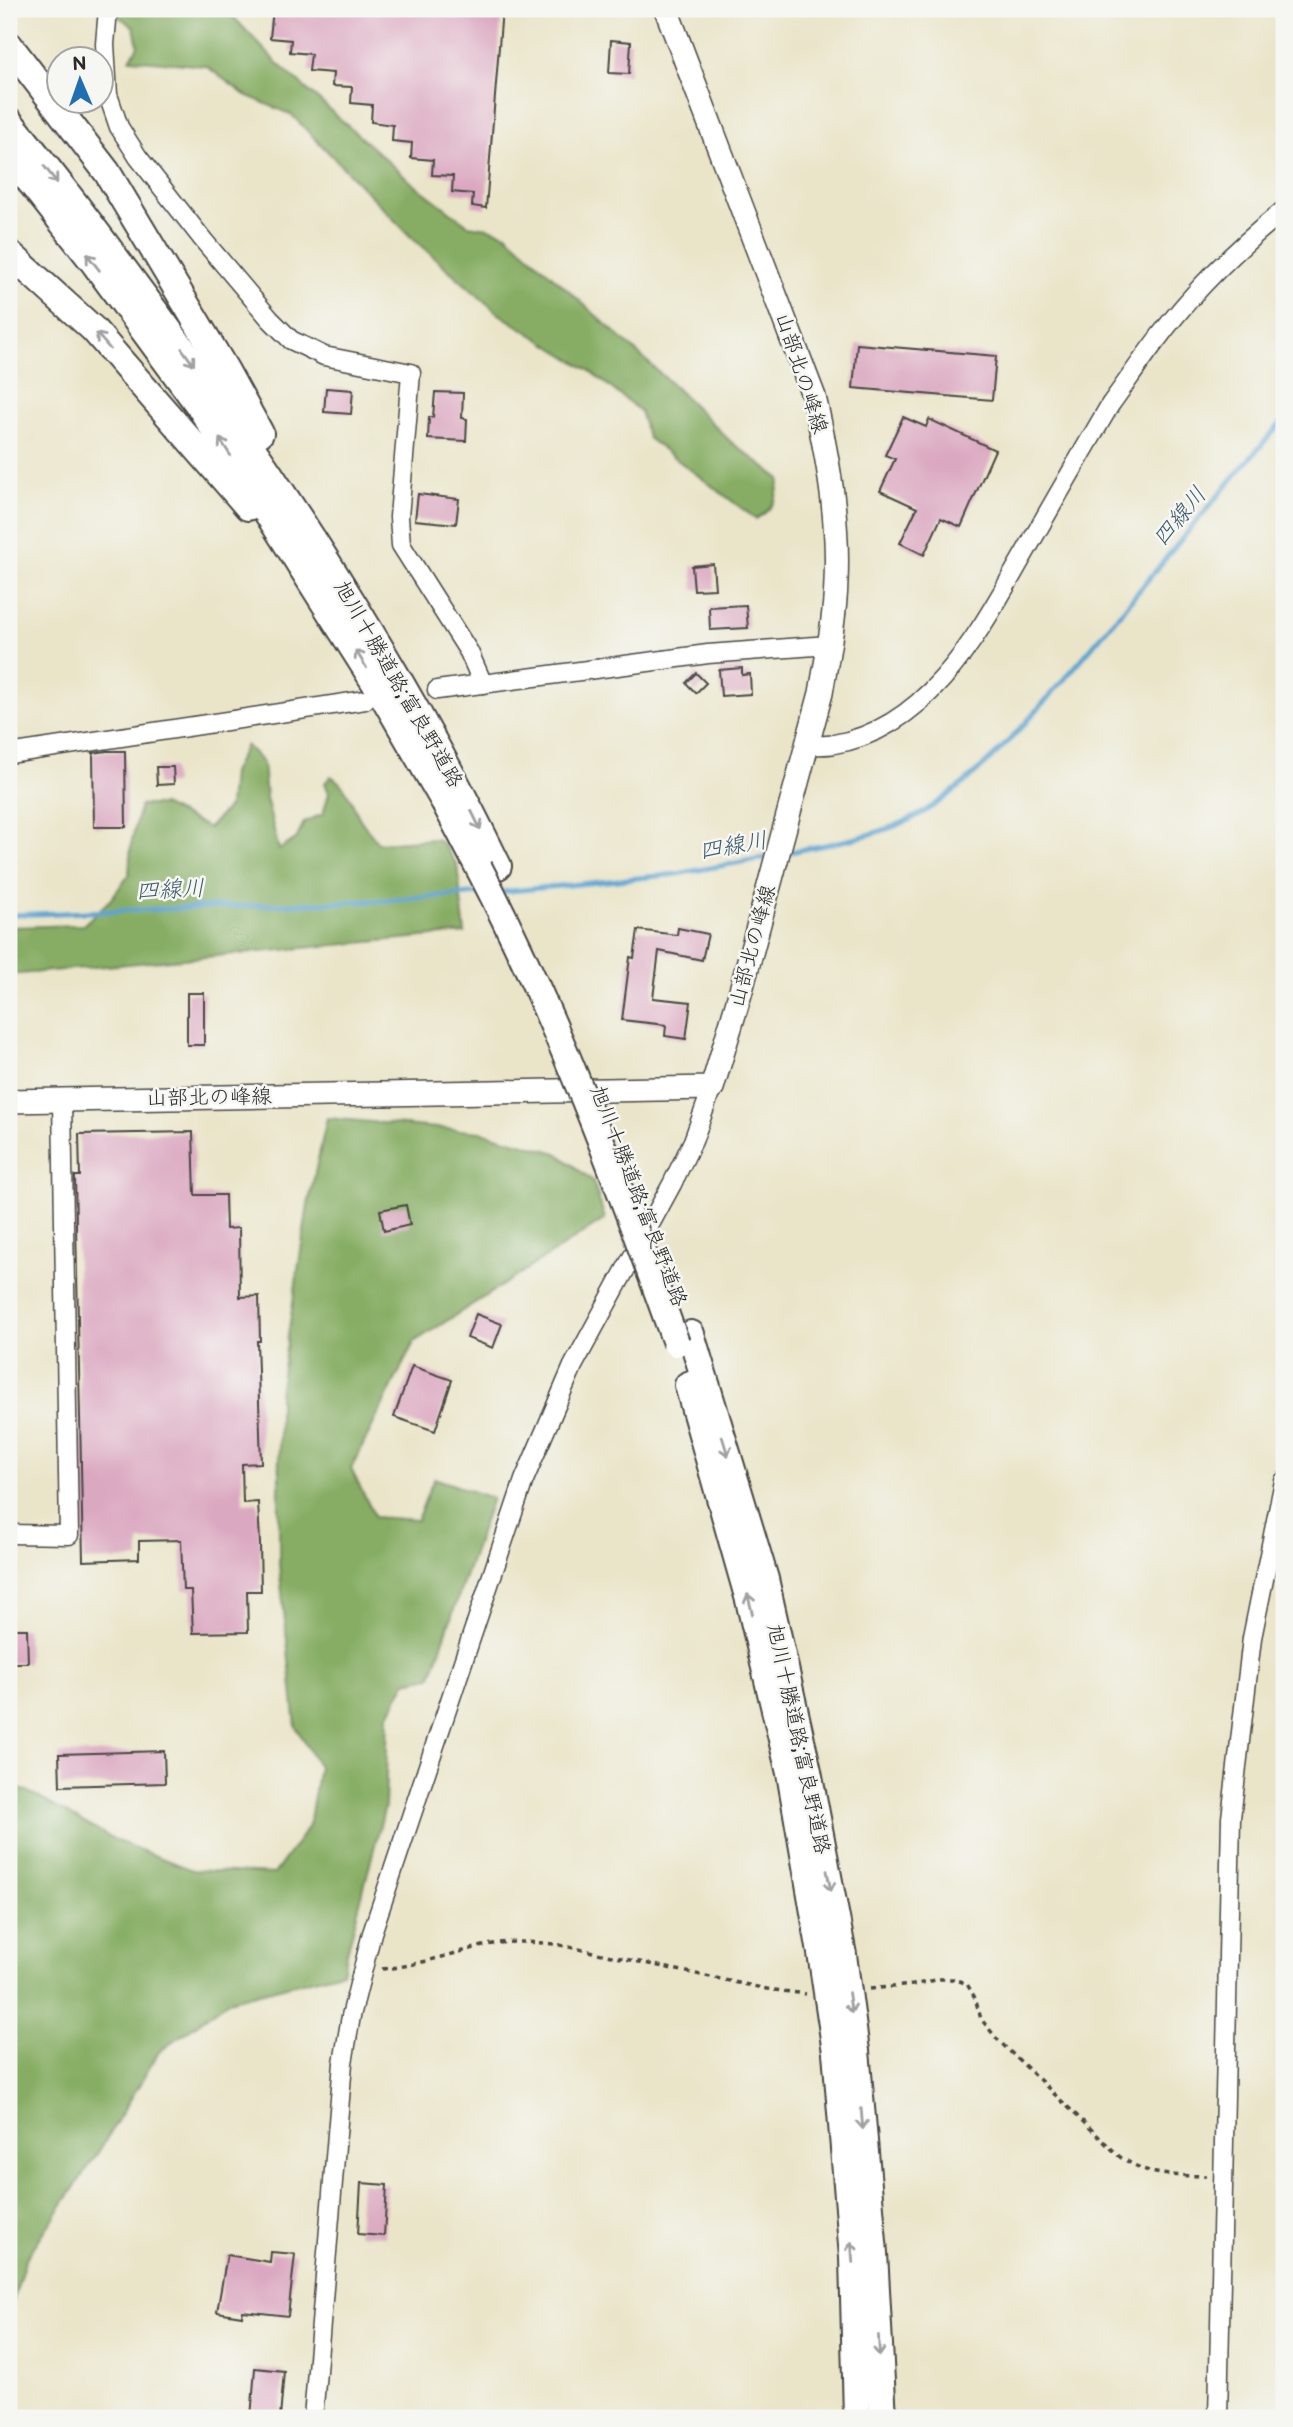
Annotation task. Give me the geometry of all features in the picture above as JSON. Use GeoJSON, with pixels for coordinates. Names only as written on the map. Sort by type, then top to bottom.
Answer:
{"type":"FeatureCollection","features":[{"type":"Feature","properties":{"kind":"highway"},"geometry":{"type":"LineString","coordinates":[[9,45],[107,172],[226,371],[320,572]]}},
{"type":"Feature","properties":{"kind":"highway","name":"旭川十勝道路;富良野道路"},"geometry":{"type":"LineString","coordinates":[[9,121],[112,253],[218,398],[320,572]]}},
{"type":"Feature","properties":{"kind":"highway","name":"旭川十勝道路;富良野道路"},"geometry":{"type":"LineString","coordinates":[[9,155],[95,264],[402,683],[462,791],[489,867],[572,1025],[623,1148],[683,1338],[765,1578],[808,1771],[874,2253],[883,2418]]}},
{"type":"Feature","properties":{"kind":"highway"},"geometry":{"type":"LineString","coordinates":[[9,253],[93,329],[320,572]]}},
{"type":"Feature","properties":{"kind":"highway","name":"旭川十勝道路;富良野道路"},"geometry":{"type":"LineString","coordinates":[[846,2051],[858,2418]]}},
{"type":"Feature","properties":{"kind":"main road","name":"山部北の峰線"},"geometry":{"type":"LineString","coordinates":[[9,1101],[712,1088],[808,745],[830,645],[836,584],[836,533],[826,447],[814,397],[666,9]]}},
{"type":"Feature","properties":{"kind":"street"},"geometry":{"type":"LineString","coordinates":[[108,9],[105,44],[108,95],[119,127],[138,157],[204,241],[291,340],[324,356],[411,373],[399,517],[401,545],[469,652],[483,684]]}},
{"type":"Feature","properties":{"kind":"street"},"geometry":{"type":"LineString","coordinates":[[808,745],[834,744],[877,730],[914,707],[944,677],[968,647],[1126,382],[1190,299],[1256,233],[1284,210]]}},
{"type":"Feature","properties":{"kind":"street"},"geometry":{"type":"LineString","coordinates":[[437,690],[708,654],[830,645]]}},
{"type":"Feature","properties":{"kind":"street"},"geometry":{"type":"LineString","coordinates":[[9,754],[365,700]]}},
{"type":"Feature","properties":{"kind":"street"},"geometry":{"type":"LineString","coordinates":[[313,2418],[344,2063],[351,2016],[372,1933],[524,1480],[573,1366],[672,1184],[712,1088]]}},
{"type":"Feature","properties":{"kind":"street"},"geometry":{"type":"LineString","coordinates":[[9,1534],[69,1535],[62,1099]]}},
{"type":"Feature","properties":{"kind":"street"},"geometry":{"type":"LineString","coordinates":[[1218,2418],[1231,1818],[1252,1638],[1284,1481]]}},
{"type":"Feature","properties":{"kind":"green space"},"geometry":{"type":"Polygon","coordinates":[[[115,9],[226,9],[276,62],[411,182],[468,225],[506,234],[673,385],[731,442],[780,479],[771,507],[756,519],[648,438],[640,411],[590,371],[499,314],[412,238],[292,115],[245,95],[206,66],[130,59],[138,46],[134,27],[118,16],[115,9]]]}},
{"type":"Feature","properties":{"kind":"green space"},"geometry":{"type":"Polygon","coordinates":[[[246,745],[263,763],[266,798],[279,850],[297,838],[304,822],[323,814],[329,793],[325,783],[331,776],[345,790],[360,819],[378,843],[436,839],[444,845],[457,865],[465,933],[9,975],[9,927],[83,925],[110,900],[129,875],[131,845],[140,805],[162,805],[209,828],[229,806],[232,773],[246,745]]]}},
{"type":"Feature","properties":{"kind":"green space"},"geometry":{"type":"Polygon","coordinates":[[[327,1118],[481,1132],[557,1153],[593,1181],[605,1219],[414,1342],[351,1469],[375,1517],[417,1520],[434,1478],[492,1498],[431,1677],[406,1682],[388,1716],[385,1806],[342,1972],[228,2001],[159,2052],[99,2151],[25,2260],[9,2316],[9,1787],[27,1791],[117,1841],[192,1870],[274,1874],[309,1826],[319,1767],[296,1727],[279,1564],[279,1394],[308,1205],[327,1118]]]}},
{"type":"Feature","properties":{"kind":"building"},"geometry":{"type":"Polygon","coordinates":[[[273,9],[502,9],[486,208],[472,206],[473,194],[452,192],[453,176],[432,175],[433,160],[411,158],[412,143],[392,141],[393,125],[371,122],[372,105],[351,103],[352,87],[332,86],[333,73],[309,71],[311,54],[290,52],[291,40],[270,38],[273,9]]]}},
{"type":"Feature","properties":{"kind":"building"},"geometry":{"type":"Polygon","coordinates":[[[611,40],[631,42],[629,74],[609,73],[611,40]]]}},
{"type":"Feature","properties":{"kind":"building"},"geometry":{"type":"Polygon","coordinates":[[[857,344],[996,356],[992,400],[853,388],[857,344]]]}},
{"type":"Feature","properties":{"kind":"building"},"geometry":{"type":"Polygon","coordinates":[[[326,388],[353,390],[351,414],[324,412],[326,388]]]}},
{"type":"Feature","properties":{"kind":"building"},"geometry":{"type":"Polygon","coordinates":[[[435,392],[463,393],[462,418],[467,419],[466,441],[428,439],[429,417],[433,417],[435,392]]]}},
{"type":"Feature","properties":{"kind":"building"},"geometry":{"type":"Polygon","coordinates":[[[903,417],[926,427],[929,419],[995,450],[961,527],[941,518],[924,555],[900,543],[917,508],[880,491],[895,459],[885,455],[903,417]]]}},
{"type":"Feature","properties":{"kind":"building"},"geometry":{"type":"Polygon","coordinates":[[[418,494],[459,499],[456,524],[415,520],[418,494]]]}},
{"type":"Feature","properties":{"kind":"building"},"geometry":{"type":"Polygon","coordinates":[[[713,564],[715,589],[694,590],[692,566],[713,564]]]}},
{"type":"Feature","properties":{"kind":"building"},"geometry":{"type":"Polygon","coordinates":[[[746,605],[748,628],[710,630],[709,607],[746,605]]]}},
{"type":"Feature","properties":{"kind":"building"},"geometry":{"type":"Polygon","coordinates":[[[742,668],[742,675],[750,674],[751,694],[721,696],[719,670],[742,668]]]}},
{"type":"Feature","properties":{"kind":"building"},"geometry":{"type":"Polygon","coordinates":[[[696,673],[706,683],[696,693],[686,683],[696,673]]]}},
{"type":"Feature","properties":{"kind":"building"},"geometry":{"type":"Polygon","coordinates":[[[125,751],[126,827],[94,827],[93,753],[125,751]]]}},
{"type":"Feature","properties":{"kind":"building"},"geometry":{"type":"Polygon","coordinates":[[[156,767],[173,767],[174,784],[157,785],[156,767]]]}},
{"type":"Feature","properties":{"kind":"building"},"geometry":{"type":"Polygon","coordinates":[[[678,928],[708,934],[702,960],[659,951],[653,998],[691,1002],[686,1039],[665,1036],[666,1025],[622,1020],[630,957],[634,958],[638,930],[677,935],[678,928]]]}},
{"type":"Feature","properties":{"kind":"building"},"geometry":{"type":"Polygon","coordinates":[[[187,993],[204,993],[204,1045],[187,1045],[187,993]]]}},
{"type":"Feature","properties":{"kind":"building"},"geometry":{"type":"Polygon","coordinates":[[[193,1132],[195,1195],[225,1195],[226,1229],[239,1228],[240,1297],[259,1296],[260,1341],[257,1341],[261,1463],[242,1464],[243,1503],[258,1502],[261,1591],[247,1591],[248,1632],[193,1633],[191,1590],[183,1590],[181,1540],[139,1541],[139,1559],[83,1561],[75,1176],[80,1176],[79,1134],[193,1132]]]}},
{"type":"Feature","properties":{"kind":"building"},"geometry":{"type":"Polygon","coordinates":[[[406,1205],[410,1225],[384,1231],[380,1210],[406,1205]]]}},
{"type":"Feature","properties":{"kind":"building"},"geometry":{"type":"Polygon","coordinates":[[[476,1314],[502,1324],[493,1348],[467,1338],[476,1314]]]}},
{"type":"Feature","properties":{"kind":"building"},"geometry":{"type":"Polygon","coordinates":[[[412,1366],[452,1380],[435,1431],[394,1417],[412,1366]]]}},
{"type":"Feature","properties":{"kind":"building"},"geometry":{"type":"Polygon","coordinates":[[[9,1629],[27,1629],[28,1663],[9,1663],[9,1629]]]}},
{"type":"Feature","properties":{"kind":"building"},"geometry":{"type":"Polygon","coordinates":[[[164,1751],[165,1783],[60,1786],[59,1754],[164,1751]]]}},
{"type":"Feature","properties":{"kind":"building"},"geometry":{"type":"Polygon","coordinates":[[[361,2183],[387,2185],[384,2236],[358,2234],[361,2183]]]}},
{"type":"Feature","properties":{"kind":"building"},"geometry":{"type":"Polygon","coordinates":[[[271,2252],[295,2254],[288,2316],[243,2311],[242,2316],[217,2312],[227,2255],[270,2262],[271,2252]]]}},
{"type":"Feature","properties":{"kind":"building"},"geometry":{"type":"Polygon","coordinates":[[[255,2368],[284,2371],[280,2418],[251,2418],[255,2368]]]}},
{"type":"Feature","properties":{"kind":"waterway","name":"四線川"},"geometry":{"type":"LineString","coordinates":[[785,853],[890,828],[922,813],[963,784],[1000,750],[1051,694],[1284,420]]}},
{"type":"Feature","properties":{"kind":"waterway","name":"四線川"},"geometry":{"type":"LineString","coordinates":[[501,892],[677,874],[769,857]]}},
{"type":"Feature","properties":{"kind":"waterway","name":"四線川"},"geometry":{"type":"LineString","coordinates":[[9,915],[375,901],[481,893]]}}]}
